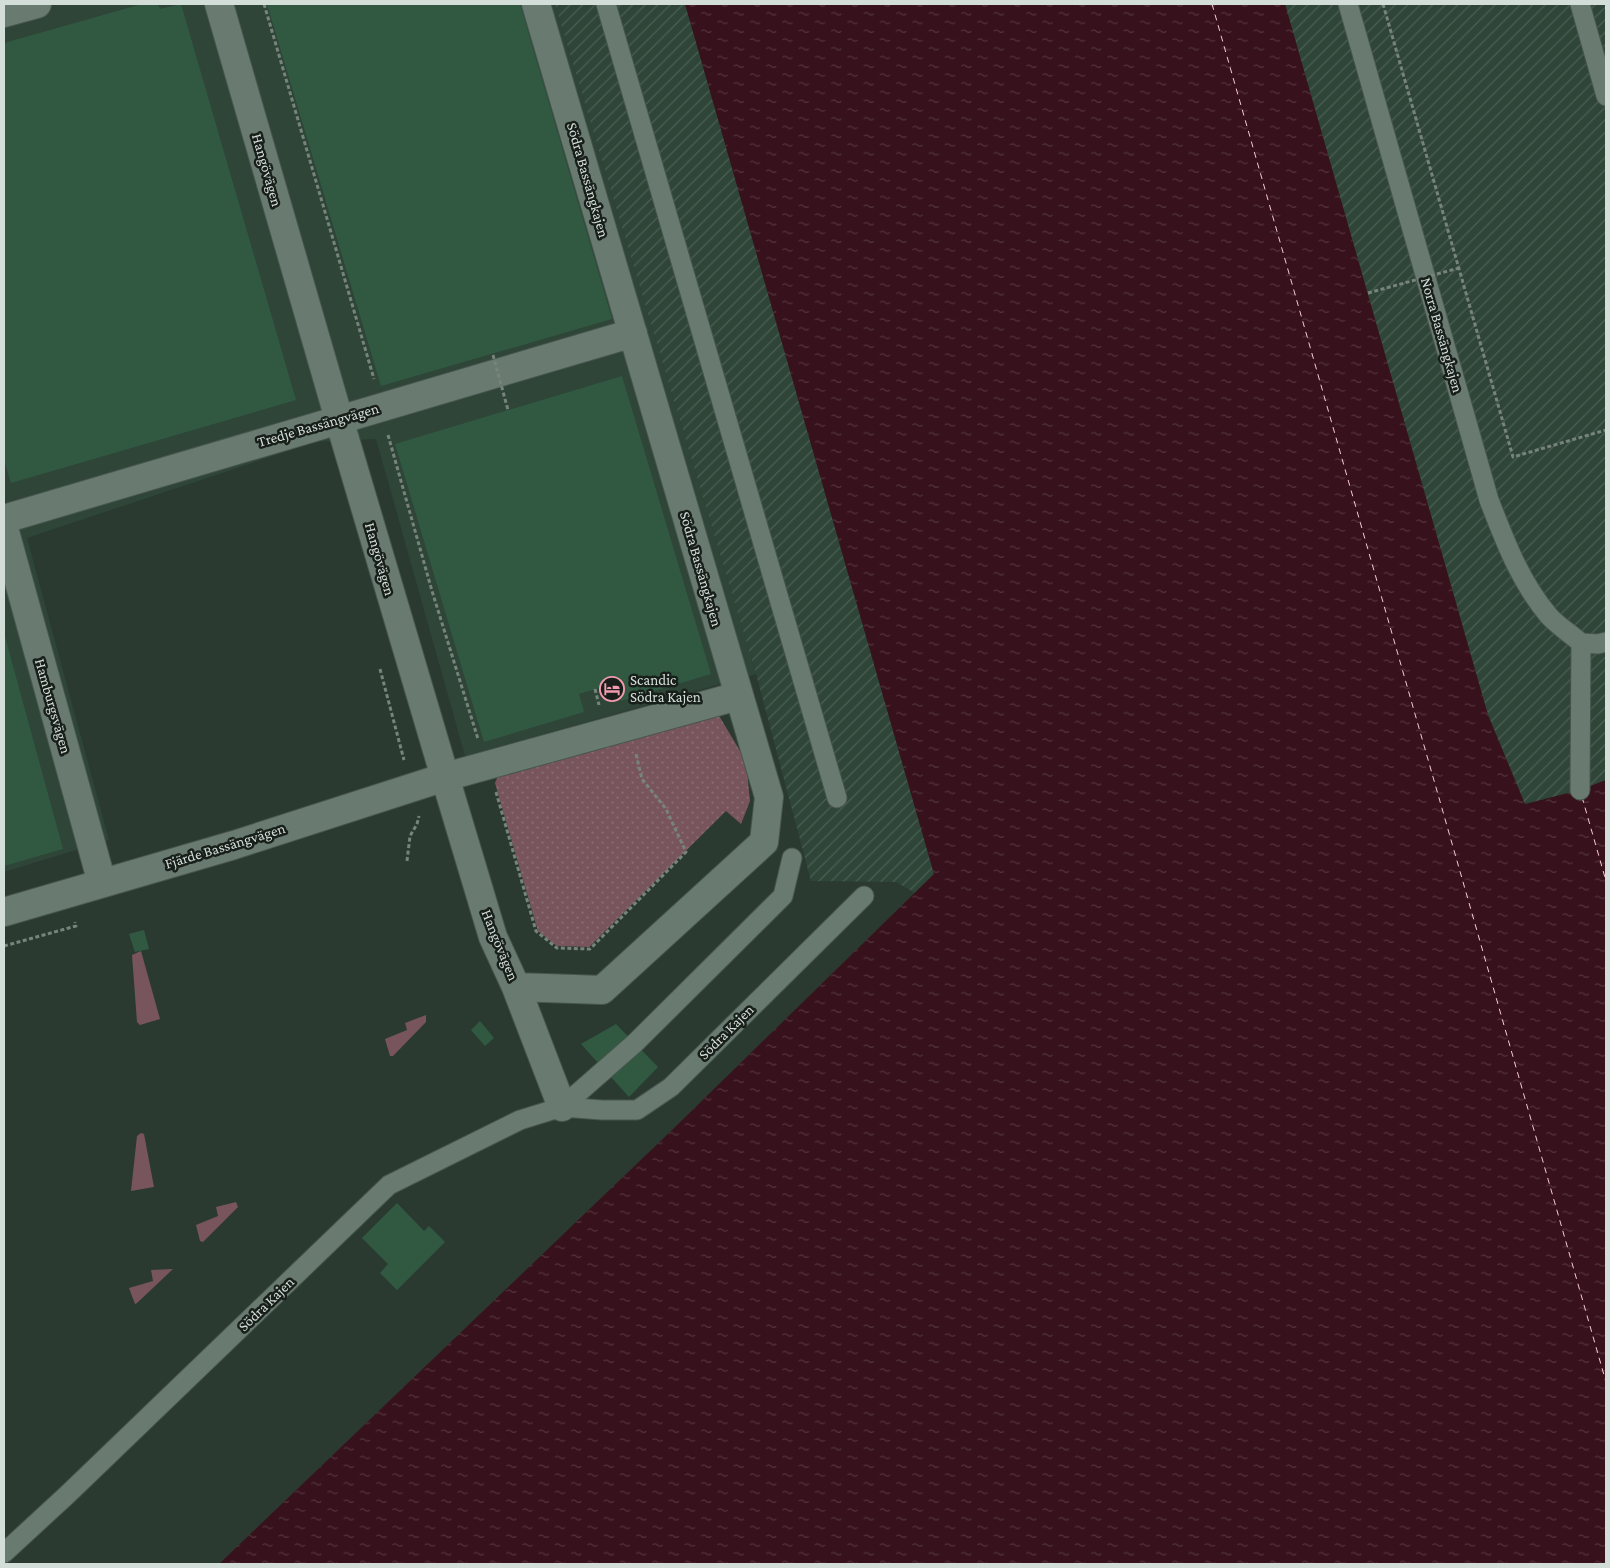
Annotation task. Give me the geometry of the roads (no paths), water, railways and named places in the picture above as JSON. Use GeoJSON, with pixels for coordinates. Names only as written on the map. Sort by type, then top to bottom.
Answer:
{"type":"FeatureCollection","features":[{"type":"Feature","properties":{"kind":"street"},"geometry":{"type":"LineString","coordinates":[[4,13],[37,4]]}},
{"type":"Feature","properties":{"kind":"street","name":"Hangövägen"},"geometry":{"type":"LineString","coordinates":[[219,4],[339,419],[493,937],[516,987],[562,1106]]}},
{"type":"Feature","properties":{"kind":"street","name":"Södra Bassängkajen"},"geometry":{"type":"LineString","coordinates":[[516,987],[602,990],[764,842],[769,797],[536,4]]}},
{"type":"Feature","properties":{"kind":"street","name":"Tredje Bassängvägen"},"geometry":{"type":"LineString","coordinates":[[4,518],[633,333]]}},
{"type":"Feature","properties":{"kind":"street","name":"Hamburgsvägen"},"geometry":{"type":"LineString","coordinates":[[4,528],[102,883]]}},
{"type":"Feature","properties":{"kind":"street"},"geometry":{"type":"LineString","coordinates":[[445,777],[738,696]]}},
{"type":"Feature","properties":{"kind":"street","name":"Fjärde Bassängvägen"},"geometry":{"type":"LineString","coordinates":[[4,912],[234,845],[445,777]]}},
{"type":"Feature","properties":{"kind":"lane"},"geometry":{"type":"LineString","coordinates":[[606,4],[838,798]]}},
{"type":"Feature","properties":{"kind":"lane","name":"Norra Bassängkajen"},"geometry":{"type":"LineString","coordinates":[[1348,4],[1490,500],[1509,552],[1530,591],[1550,617],[1581,643]]}},
{"type":"Feature","properties":{"kind":"lane"},"geometry":{"type":"LineString","coordinates":[[1580,4],[1606,96]]}},
{"type":"Feature","properties":{"kind":"lane"},"geometry":{"type":"LineString","coordinates":[[1580,790],[1581,643],[1598,644],[1606,642]]}},
{"type":"Feature","properties":{"kind":"lane","name":"Södra Kajen"},"geometry":{"type":"LineString","coordinates":[[4,1553],[390,1185],[520,1120],[562,1106],[634,1043],[783,896],[792,858]]}},
{"type":"Feature","properties":{"kind":"lane","name":"Södra Kajen"},"geometry":{"type":"LineString","coordinates":[[562,1106],[602,1110],[637,1110],[671,1087],[864,896]]}},
{"type":"Feature","properties":{"kind":"water"},"geometry":{"type":"Polygon","coordinates":[[[685,4],[1285,4],[1488,715],[1525,804],[1580,790],[1606,780],[1606,1564],[219,1564],[671,1131],[934,874],[685,4]]]}},
{"type":"Feature","properties":{"kind":"place","name":"Scandic Södra Kajen"},"geometry":{"type":"Point","coordinates":[612,689]}}]}
